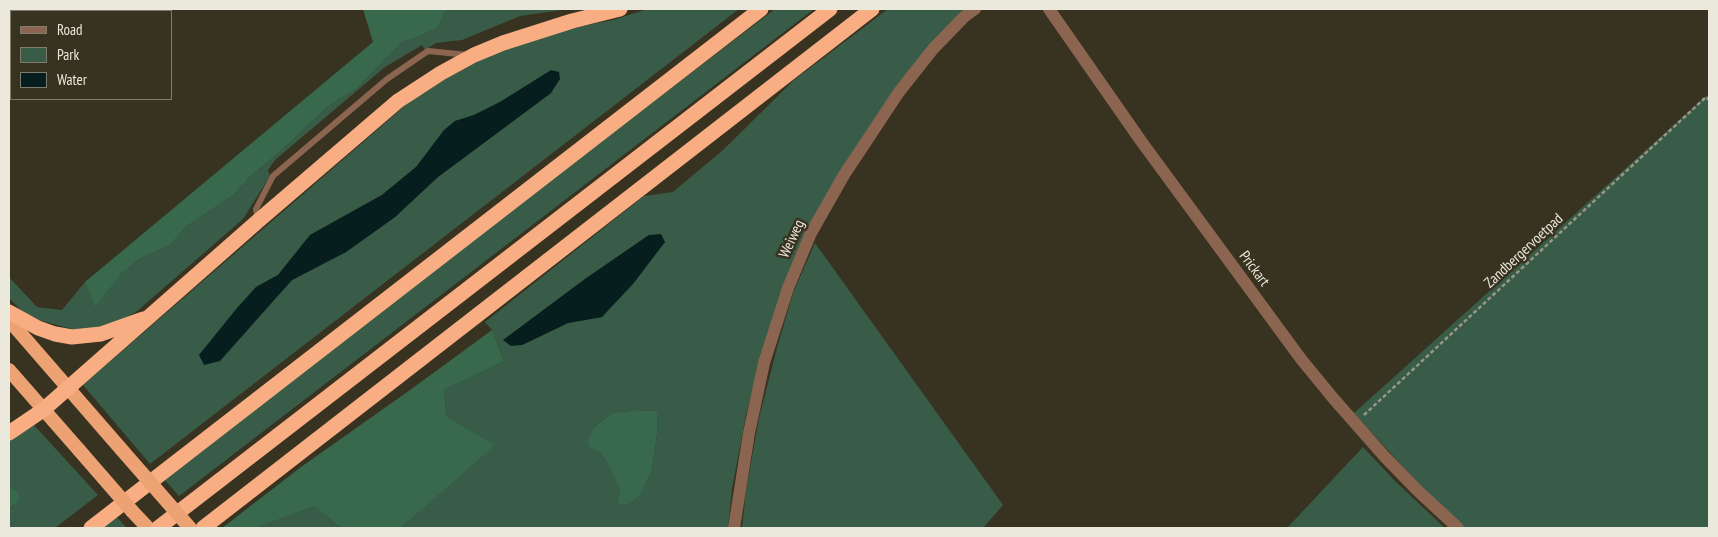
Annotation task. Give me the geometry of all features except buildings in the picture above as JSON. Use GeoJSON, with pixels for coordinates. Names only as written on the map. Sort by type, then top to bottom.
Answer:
{"type":"FeatureCollection","features":[{"type":"Feature","properties":{"kind":"highway"},"geometry":{"type":"LineString","coordinates":[[9,433],[42,410],[398,101],[441,73],[474,56],[524,36],[620,9]]}},
{"type":"Feature","properties":{"kind":"highway"},"geometry":{"type":"LineString","coordinates":[[91,528],[761,9]]}},
{"type":"Feature","properties":{"kind":"highway"},"geometry":{"type":"LineString","coordinates":[[158,528],[830,9]]}},
{"type":"Feature","properties":{"kind":"highway"},"geometry":{"type":"LineString","coordinates":[[202,528],[872,9]]}},
{"type":"Feature","properties":{"kind":"highway"},"geometry":{"type":"LineString","coordinates":[[9,312],[38,328],[54,334],[72,337],[101,334],[149,317]]}},
{"type":"Feature","properties":{"kind":"highway"},"geometry":{"type":"LineString","coordinates":[[9,320],[190,528]]}},
{"type":"Feature","properties":{"kind":"highway"},"geometry":{"type":"LineString","coordinates":[[9,370],[42,410],[148,528]]}},
{"type":"Feature","properties":{"kind":"street","name":"Weiweg"},"geometry":{"type":"LineString","coordinates":[[734,528],[749,433],[764,363],[788,288],[811,233],[844,175],[900,92],[933,49],[964,17],[975,9]]}},
{"type":"Feature","properties":{"kind":"street","name":"Prickart"},"geometry":{"type":"LineString","coordinates":[[1049,9],[1141,141],[1301,359],[1354,424],[1458,528]]}},
{"type":"Feature","properties":{"kind":"lane"},"geometry":{"type":"LineString","coordinates":[[258,221],[256,209],[273,176],[387,79],[428,52],[474,56]]}},
{"type":"Feature","properties":{"kind":"path","name":"Zandbergervoetpad"},"geometry":{"type":"LineString","coordinates":[[1354,424],[1706,97],[1709,100]]}},
{"type":"Feature","properties":{"kind":"green space"},"geometry":{"type":"Polygon","coordinates":[[[363,9],[446,10],[438,27],[418,37],[402,42],[357,88],[327,107],[281,151],[253,174],[232,196],[187,226],[169,246],[141,258],[122,273],[95,307],[85,282],[373,42],[363,9]]]}},
{"type":"Feature","properties":{"kind":"green space"},"geometry":{"type":"Polygon","coordinates":[[[569,9],[520,16],[462,40],[436,43],[425,50],[422,45],[385,67],[275,160],[268,170],[270,176],[243,219],[136,312],[120,321],[91,330],[72,329],[42,321],[24,313],[9,298],[9,277],[37,307],[62,310],[85,282],[95,306],[122,273],[141,258],[169,246],[187,226],[232,196],[253,174],[281,151],[327,107],[357,88],[402,42],[418,37],[438,27],[446,10],[569,9]]]}},
{"type":"Feature","properties":{"kind":"green space"},"geometry":{"type":"Polygon","coordinates":[[[648,9],[739,9],[150,464],[83,385],[407,104],[457,68],[546,33],[613,20],[648,9]],[[551,71],[500,102],[474,115],[455,121],[416,167],[382,195],[310,235],[278,275],[256,287],[199,355],[269,304],[292,280],[346,252],[395,217],[438,177],[551,93],[551,71]]]}},
{"type":"Feature","properties":{"kind":"green space"},"geometry":{"type":"Polygon","coordinates":[[[775,9],[814,9],[179,496],[162,477],[775,9]]]}},
{"type":"Feature","properties":{"kind":"green space"},"geometry":{"type":"Polygon","coordinates":[[[888,9],[970,9],[836,181],[764,345],[746,415],[732,489],[728,528],[401,528],[494,445],[447,417],[444,390],[504,361],[492,330],[485,322],[644,196],[673,192],[723,150],[794,80],[888,9]],[[649,235],[585,279],[504,340],[522,345],[568,323],[602,317],[665,242],[649,235]],[[637,410],[612,413],[594,427],[600,453],[607,462],[622,492],[652,469],[658,411],[637,410]]]}},
{"type":"Feature","properties":{"kind":"green space"},"geometry":{"type":"Polygon","coordinates":[[[1707,95],[1709,98],[1709,528],[1464,528],[1437,504],[1354,413],[1707,95]]]}},
{"type":"Feature","properties":{"kind":"green space"},"geometry":{"type":"Polygon","coordinates":[[[815,243],[1003,505],[983,528],[742,528],[746,491],[759,418],[793,293],[815,243]]]}},
{"type":"Feature","properties":{"kind":"green space"},"geometry":{"type":"Polygon","coordinates":[[[492,330],[504,361],[444,390],[447,417],[495,445],[401,528],[341,528],[314,506],[255,528],[222,528],[301,467],[492,330]]]}},
{"type":"Feature","properties":{"kind":"green space"},"geometry":{"type":"Polygon","coordinates":[[[637,410],[658,411],[652,469],[640,495],[628,504],[619,505],[618,499],[621,492],[607,462],[600,453],[590,447],[588,441],[594,427],[612,413],[637,410]]]}},
{"type":"Feature","properties":{"kind":"green space"},"geometry":{"type":"Polygon","coordinates":[[[32,423],[98,495],[55,528],[9,528],[9,509],[14,505],[17,491],[9,486],[9,439],[32,423]]]}},
{"type":"Feature","properties":{"kind":"green space"},"geometry":{"type":"Polygon","coordinates":[[[1363,447],[1395,481],[1445,528],[1287,528],[1363,447]]]}},
{"type":"Feature","properties":{"kind":"green space"},"geometry":{"type":"Polygon","coordinates":[[[9,486],[17,491],[20,499],[9,509],[9,486]]]}},
{"type":"Feature","properties":{"kind":"green space"},"geometry":{"type":"Polygon","coordinates":[[[314,506],[341,528],[255,528],[256,527],[314,506]]]}},
{"type":"Feature","properties":{"kind":"green space"},"geometry":{"type":"Polygon","coordinates":[[[114,514],[127,528],[96,528],[114,514]]]}},
{"type":"Feature","properties":{"kind":"water"},"geometry":{"type":"Polygon","coordinates":[[[551,70],[559,72],[560,79],[551,93],[438,177],[395,217],[346,252],[292,280],[220,361],[204,365],[199,355],[237,308],[256,287],[278,275],[310,235],[382,195],[416,167],[444,130],[455,121],[474,115],[500,102],[551,70]]]}},
{"type":"Feature","properties":{"kind":"water"},"geometry":{"type":"Polygon","coordinates":[[[661,234],[665,242],[633,284],[602,317],[568,323],[522,345],[511,346],[503,340],[585,279],[649,235],[661,234]]]}}]}
